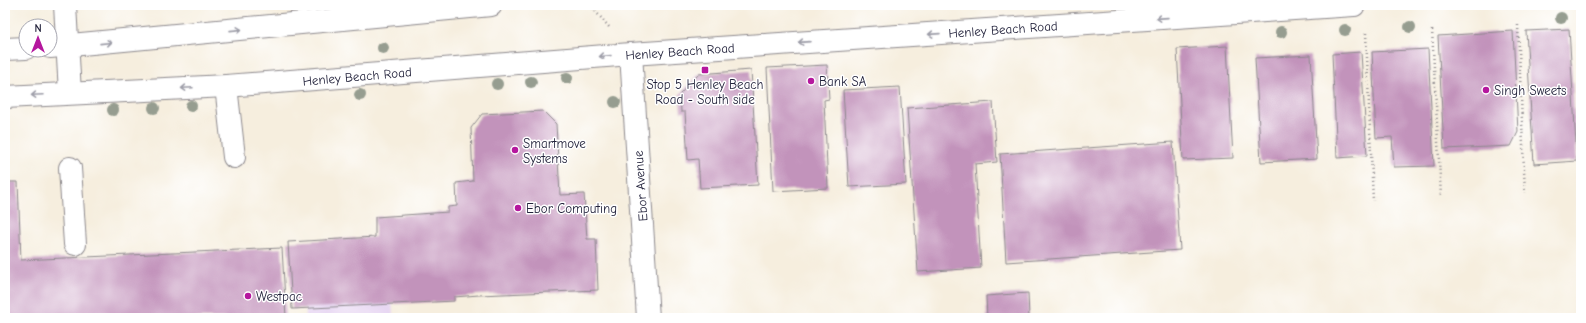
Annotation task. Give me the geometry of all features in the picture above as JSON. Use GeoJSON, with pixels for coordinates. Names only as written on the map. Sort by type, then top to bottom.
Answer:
{"type":"FeatureCollection","features":[{"type":"Feature","properties":{"kind":"main road"},"geometry":{"type":"LineString","coordinates":[[65,5],[59,47],[70,93]]}},
{"type":"Feature","properties":{"kind":"main road"},"geometry":{"type":"LineString","coordinates":[[59,47],[491,5]]}},
{"type":"Feature","properties":{"kind":"main road","name":"Henley Beach Road"},"geometry":{"type":"LineString","coordinates":[[5,97],[226,86],[631,54],[1354,5]]}},
{"type":"Feature","properties":{"kind":"main road"},"geometry":{"type":"LineString","coordinates":[[5,49],[18,48]]}},
{"type":"Feature","properties":{"kind":"main road","name":"Ebor Avenue"},"geometry":{"type":"LineString","coordinates":[[631,54],[648,318]]}},
{"type":"Feature","properties":{"kind":"main road"},"geometry":{"type":"LineString","coordinates":[[226,86],[234,157]]}},
{"type":"Feature","properties":{"kind":"main road"},"geometry":{"type":"LineString","coordinates":[[70,168],[75,244]]}},
{"type":"Feature","properties":{"kind":"path"},"geometry":{"type":"LineString","coordinates":[[590,5],[607,25]]}},
{"type":"Feature","properties":{"kind":"path"},"geometry":{"type":"LineString","coordinates":[[1518,25],[1526,193]]}},
{"type":"Feature","properties":{"kind":"path"},"geometry":{"type":"LineString","coordinates":[[1432,30],[1441,197]]}},
{"type":"Feature","properties":{"kind":"path"},"geometry":{"type":"LineString","coordinates":[[1366,33],[1373,201]]}},
{"type":"Feature","properties":{"kind":"shaded area"},"geometry":{"type":"Polygon","coordinates":[[[391,268],[393,318],[306,318],[304,272],[391,268]]]}},
{"type":"Feature","properties":{"kind":"building"},"geometry":{"type":"Polygon","coordinates":[[[5,5],[11,5],[5,11],[5,5]]]}},
{"type":"Feature","properties":{"kind":"building"},"geometry":{"type":"Polygon","coordinates":[[[1569,29],[1577,161],[1534,164],[1526,31],[1569,29]]]}},
{"type":"Feature","properties":{"kind":"building"},"geometry":{"type":"Polygon","coordinates":[[[1513,31],[1518,132],[1511,146],[1444,149],[1438,36],[1513,31]]]}},
{"type":"Feature","properties":{"kind":"building"},"geometry":{"type":"Polygon","coordinates":[[[1227,46],[1233,158],[1183,160],[1177,49],[1227,46]]]}},
{"type":"Feature","properties":{"kind":"building"},"geometry":{"type":"Polygon","coordinates":[[[1428,49],[1434,166],[1394,167],[1392,137],[1376,138],[1372,52],[1428,49]]]}},
{"type":"Feature","properties":{"kind":"building"},"geometry":{"type":"Polygon","coordinates":[[[1361,52],[1367,156],[1337,158],[1332,54],[1361,52]]]}},
{"type":"Feature","properties":{"kind":"building"},"geometry":{"type":"Polygon","coordinates":[[[1311,55],[1317,159],[1261,162],[1255,58],[1311,55]]]}},
{"type":"Feature","properties":{"kind":"building"},"geometry":{"type":"Polygon","coordinates":[[[827,65],[829,99],[824,100],[828,188],[773,191],[767,68],[827,65]]]}},
{"type":"Feature","properties":{"kind":"building"},"geometry":{"type":"Polygon","coordinates":[[[751,70],[758,185],[700,188],[698,159],[688,160],[685,112],[681,112],[680,94],[699,74],[751,70]]]}},
{"type":"Feature","properties":{"kind":"building"},"geometry":{"type":"Polygon","coordinates":[[[900,87],[906,184],[849,187],[843,90],[900,87]]]}},
{"type":"Feature","properties":{"kind":"building"},"geometry":{"type":"Polygon","coordinates":[[[993,102],[997,162],[975,164],[981,268],[918,272],[907,108],[993,102]]]}},
{"type":"Feature","properties":{"kind":"building"},"geometry":{"type":"Polygon","coordinates":[[[543,111],[556,124],[560,195],[584,194],[587,239],[596,239],[598,290],[479,295],[454,297],[454,301],[292,309],[288,242],[375,237],[375,217],[448,212],[448,207],[457,206],[456,183],[473,181],[471,128],[482,114],[543,111]]]}},
{"type":"Feature","properties":{"kind":"building"},"geometry":{"type":"Polygon","coordinates":[[[1173,142],[1180,250],[1006,262],[1000,154],[1173,142]]]}},
{"type":"Feature","properties":{"kind":"building"},"geometry":{"type":"Polygon","coordinates":[[[5,182],[18,182],[21,260],[282,248],[286,318],[5,318],[5,182]]]}},
{"type":"Feature","properties":{"kind":"building"},"geometry":{"type":"Polygon","coordinates":[[[1028,293],[1029,318],[987,318],[986,296],[1028,293]]]}},
{"type":"Feature","properties":{"kind":"place","name":"Stop 5 Henley Beach Road - South side"},"geometry":{"type":"Point","coordinates":[705,70]}},
{"type":"Feature","properties":{"kind":"place","name":"Bank SA"},"geometry":{"type":"Point","coordinates":[811,81]}},
{"type":"Feature","properties":{"kind":"place","name":"Singh Sweets"},"geometry":{"type":"Point","coordinates":[1486,90]}},
{"type":"Feature","properties":{"kind":"place","name":"Smartmove Systems"},"geometry":{"type":"Point","coordinates":[515,150]}},
{"type":"Feature","properties":{"kind":"place","name":"Ebor Computing"},"geometry":{"type":"Point","coordinates":[518,208]}},
{"type":"Feature","properties":{"kind":"place","name":"Westpac"},"geometry":{"type":"Point","coordinates":[248,296]}}]}
